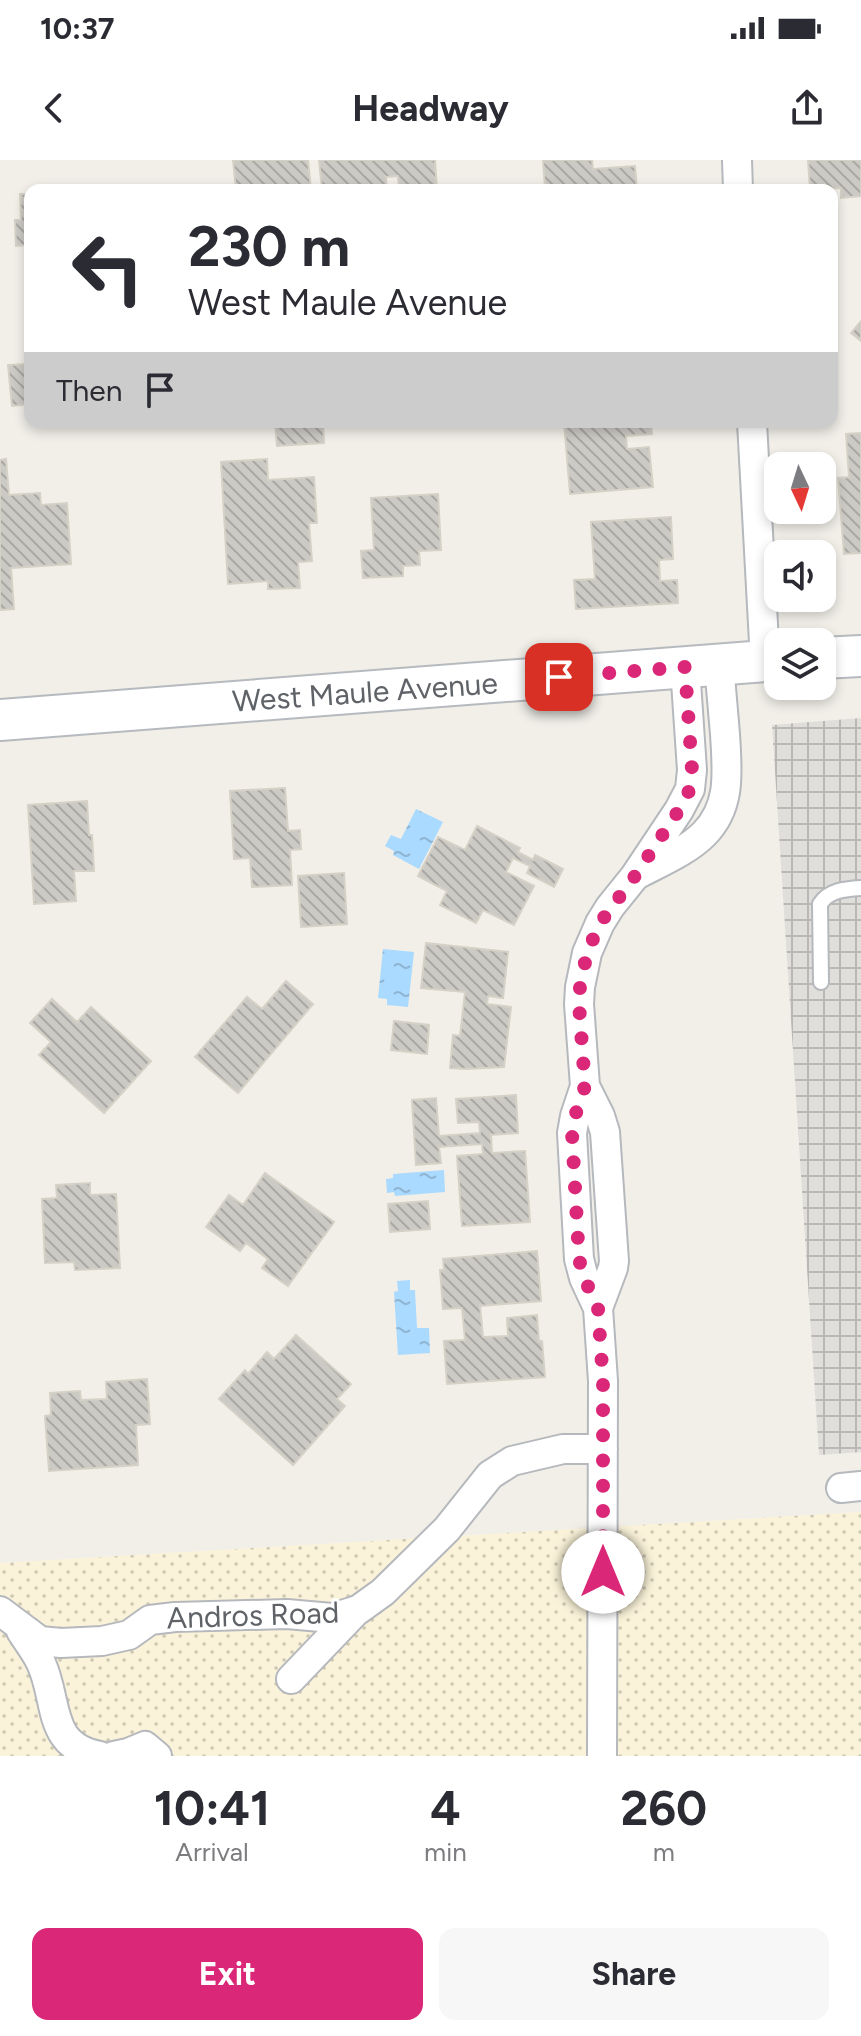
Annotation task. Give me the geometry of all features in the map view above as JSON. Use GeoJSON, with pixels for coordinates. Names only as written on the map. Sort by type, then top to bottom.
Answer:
{"type":"FeatureCollection","features":[{"type":"Feature","properties":{"kind":"street"},"geometry":{"type":"LineString","coordinates":[[737,160],[738,184]]}},
{"type":"Feature","properties":{"kind":"street"},"geometry":{"type":"LineString","coordinates":[[753,428],[769,628]]}},
{"type":"Feature","properties":{"kind":"street"},"geometry":{"type":"LineString","coordinates":[[836,657],[861,656]]}},
{"type":"Feature","properties":{"kind":"street","name":"West Maule Avenue"},"geometry":{"type":"LineString","coordinates":[[0,720],[764,662]]}},
{"type":"Feature","properties":{"kind":"street"},"geometry":{"type":"LineString","coordinates":[[602,1756],[603,1381],[598,1308],[614,1261],[605,1132],[585,1086],[579,1004],[583,971],[600,923],[635,876],[693,843],[704,834],[719,813],[692,770],[702,666]]}},
{"type":"Feature","properties":{"kind":"street","name":"Andros Road"},"geometry":{"type":"LineString","coordinates":[[8,1617],[40,1641],[61,1643],[102,1641],[129,1635],[150,1620],[175,1617],[287,1614],[332,1618],[358,1610],[383,1592],[447,1529],[490,1475],[512,1461],[563,1449],[603,1449]]}},
{"type":"Feature","properties":{"kind":"street"},"geometry":{"type":"LineString","coordinates":[[291,1679],[358,1610]]}},
{"type":"Feature","properties":{"kind":"street"},"geometry":{"type":"LineString","coordinates":[[8,1617],[41,1662],[58,1728],[71,1744],[88,1754],[100,1756]]}},
{"type":"Feature","properties":{"kind":"street"},"geometry":{"type":"LineString","coordinates":[[114,1756],[145,1746],[157,1756]]}},
{"type":"Feature","properties":{"kind":"lane"},"geometry":{"type":"LineString","coordinates":[[821,982],[820,904],[837,891],[861,888]]}},
{"type":"Feature","properties":{"kind":"shaded area"},"geometry":{"type":"Polygon","coordinates":[[[861,718],[861,1452],[819,1455],[772,725],[861,718]]]}},
{"type":"Feature","properties":{"kind":"sand"},"geometry":{"type":"Polygon","coordinates":[[[861,1512],[861,1756],[0,1756],[0,1563],[861,1512]]]}},
{"type":"Feature","properties":{"kind":"water"},"geometry":{"type":"Polygon","coordinates":[[[416,809],[443,822],[419,869],[393,855],[394,851],[385,846],[391,835],[401,839],[416,809]]]}},
{"type":"Feature","properties":{"kind":"water"},"geometry":{"type":"Polygon","coordinates":[[[383,949],[414,952],[408,1007],[387,1005],[387,999],[378,998],[383,949]]]}},
{"type":"Feature","properties":{"kind":"water"},"geometry":{"type":"Polygon","coordinates":[[[444,1170],[445,1192],[395,1196],[394,1192],[387,1193],[386,1179],[393,1178],[393,1174],[444,1170]]]}},
{"type":"Feature","properties":{"kind":"water"},"geometry":{"type":"Polygon","coordinates":[[[410,1280],[410,1290],[415,1290],[417,1328],[429,1328],[430,1353],[398,1355],[394,1292],[398,1291],[397,1281],[410,1280]]]}},
{"type":"Feature","properties":{"kind":"building"},"geometry":{"type":"Polygon","coordinates":[[[233,160],[308,160],[310,184],[235,184],[233,160]]]}},
{"type":"Feature","properties":{"kind":"building"},"geometry":{"type":"Polygon","coordinates":[[[319,160],[435,160],[437,184],[399,184],[398,176],[386,177],[387,184],[321,184],[319,160]]]}},
{"type":"Feature","properties":{"kind":"building"},"geometry":{"type":"Polygon","coordinates":[[[543,160],[592,160],[593,169],[635,166],[636,184],[545,184],[543,160]]]}},
{"type":"Feature","properties":{"kind":"building"},"geometry":{"type":"Polygon","coordinates":[[[808,160],[861,160],[861,196],[841,198],[838,184],[810,184],[808,160]]]}},
{"type":"Feature","properties":{"kind":"building"},"geometry":{"type":"Polygon","coordinates":[[[20,194],[24,194],[24,245],[16,246],[15,220],[21,220],[20,194]]]}},
{"type":"Feature","properties":{"kind":"building"},"geometry":{"type":"Polygon","coordinates":[[[861,321],[861,341],[851,333],[861,321]]]}},
{"type":"Feature","properties":{"kind":"building"},"geometry":{"type":"Polygon","coordinates":[[[24,364],[24,405],[12,406],[8,365],[24,364]]]}},
{"type":"Feature","properties":{"kind":"building"},"geometry":{"type":"Polygon","coordinates":[[[276,428],[323,428],[324,443],[277,446],[276,428]]]}},
{"type":"Feature","properties":{"kind":"building"},"geometry":{"type":"Polygon","coordinates":[[[564,428],[652,428],[652,434],[626,436],[627,449],[649,447],[653,487],[570,494],[564,428]]]}},
{"type":"Feature","properties":{"kind":"building"},"geometry":{"type":"Polygon","coordinates":[[[861,433],[861,553],[844,554],[838,478],[849,477],[846,434],[861,433]]]}},
{"type":"Feature","properties":{"kind":"building"},"geometry":{"type":"Polygon","coordinates":[[[6,459],[9,495],[40,493],[41,505],[67,503],[71,564],[11,568],[14,609],[0,610],[0,460],[6,459]]]}},
{"type":"Feature","properties":{"kind":"building"},"geometry":{"type":"Polygon","coordinates":[[[267,459],[268,480],[314,477],[317,523],[309,523],[312,561],[298,562],[300,588],[268,589],[268,581],[228,584],[221,462],[267,459]]]}},
{"type":"Feature","properties":{"kind":"building"},"geometry":{"type":"Polygon","coordinates":[[[438,494],[441,550],[419,551],[420,565],[403,566],[403,576],[363,578],[361,551],[374,550],[371,498],[438,494]]]}},
{"type":"Feature","properties":{"kind":"building"},"geometry":{"type":"Polygon","coordinates":[[[671,517],[673,559],[659,560],[660,581],[677,580],[678,603],[576,609],[574,580],[595,579],[591,522],[671,517]]]}},
{"type":"Feature","properties":{"kind":"building"},"geometry":{"type":"Polygon","coordinates":[[[285,788],[288,831],[300,830],[301,849],[290,850],[292,885],[252,887],[250,858],[234,859],[230,791],[285,788]]]}},
{"type":"Feature","properties":{"kind":"building"},"geometry":{"type":"Polygon","coordinates":[[[87,801],[94,871],[74,871],[76,901],[34,904],[28,805],[87,801]]]}},
{"type":"Feature","properties":{"kind":"building"},"geometry":{"type":"Polygon","coordinates":[[[477,826],[520,848],[518,852],[533,860],[535,855],[563,869],[554,887],[527,873],[530,866],[513,858],[506,872],[534,886],[514,925],[483,910],[476,923],[440,905],[447,891],[418,876],[438,837],[465,850],[477,826]]]}},
{"type":"Feature","properties":{"kind":"building"},"geometry":{"type":"Polygon","coordinates":[[[344,873],[347,924],[301,927],[298,876],[344,873]]]}},
{"type":"Feature","properties":{"kind":"building"},"geometry":{"type":"Polygon","coordinates":[[[426,943],[508,952],[503,998],[488,996],[487,1004],[511,1007],[504,1067],[450,1068],[453,1035],[460,1036],[465,992],[421,988],[426,943]]]}},
{"type":"Feature","properties":{"kind":"building"},"geometry":{"type":"Polygon","coordinates":[[[286,981],[313,1004],[238,1093],[195,1057],[247,997],[262,1009],[286,981]]]}},
{"type":"Feature","properties":{"kind":"building"},"geometry":{"type":"Polygon","coordinates":[[[52,999],[77,1022],[91,1007],[151,1061],[104,1113],[39,1055],[51,1042],[30,1023],[52,999]]]}},
{"type":"Feature","properties":{"kind":"building"},"geometry":{"type":"Polygon","coordinates":[[[394,1021],[429,1025],[427,1054],[391,1050],[394,1021]]]}},
{"type":"Feature","properties":{"kind":"building"},"geometry":{"type":"Polygon","coordinates":[[[516,1095],[518,1133],[491,1135],[492,1153],[525,1151],[530,1222],[462,1226],[457,1156],[483,1154],[482,1144],[439,1147],[441,1163],[416,1165],[412,1100],[436,1098],[439,1136],[480,1133],[479,1122],[458,1123],[456,1099],[516,1095]]]}},
{"type":"Feature","properties":{"kind":"building"},"geometry":{"type":"Polygon","coordinates":[[[265,1173],[334,1222],[288,1286],[262,1268],[268,1259],[246,1243],[240,1251],[206,1227],[229,1195],[243,1205],[265,1173]]]}},
{"type":"Feature","properties":{"kind":"building"},"geometry":{"type":"Polygon","coordinates":[[[90,1183],[90,1195],[116,1194],[120,1268],[75,1270],[74,1262],[45,1263],[42,1199],[57,1198],[56,1185],[90,1183]]]}},
{"type":"Feature","properties":{"kind":"building"},"geometry":{"type":"Polygon","coordinates":[[[428,1201],[430,1229],[390,1232],[388,1204],[428,1201]]]}},
{"type":"Feature","properties":{"kind":"building"},"geometry":{"type":"Polygon","coordinates":[[[537,1251],[541,1301],[480,1306],[483,1337],[508,1336],[507,1318],[537,1315],[545,1377],[447,1384],[444,1341],[465,1340],[462,1308],[443,1309],[440,1270],[444,1270],[443,1259],[537,1251]]]}},
{"type":"Feature","properties":{"kind":"building"},"geometry":{"type":"Polygon","coordinates":[[[296,1335],[351,1384],[337,1399],[345,1406],[293,1465],[219,1399],[245,1370],[248,1374],[267,1352],[274,1359],[296,1335]]]}},
{"type":"Feature","properties":{"kind":"building"},"geometry":{"type":"Polygon","coordinates":[[[147,1379],[150,1424],[136,1425],[138,1465],[49,1471],[45,1416],[51,1415],[50,1393],[80,1391],[81,1400],[107,1399],[106,1382],[147,1379]]]}},
{"type":"Feature","properties":{"kind":"route"},"geometry":{"type":"LineString","coordinates":[[559,677],[685,667],[692,770],[686,799],[635,876],[610,907],[592,938],[580,987],[585,1086],[572,1133],[579,1259],[598,1308],[603,1381],[603,1572]]}}]}
